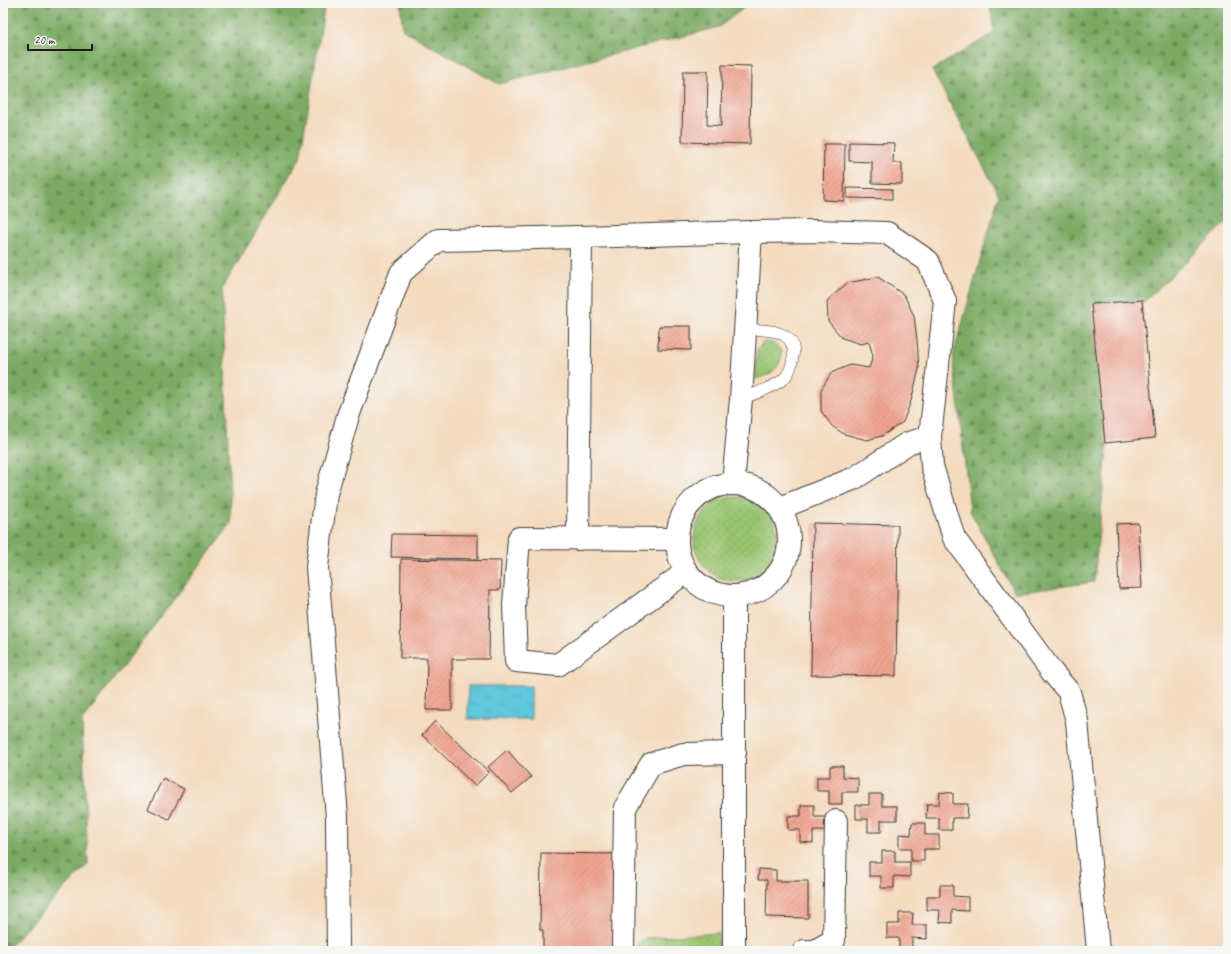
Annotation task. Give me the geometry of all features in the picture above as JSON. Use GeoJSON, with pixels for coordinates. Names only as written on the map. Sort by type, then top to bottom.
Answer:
{"type":"FeatureCollection","features":[{"type":"Feature","properties":{"kind":"street"},"geometry":{"type":"LineString","coordinates":[[338,951],[337,817],[317,567],[326,494],[348,416],[401,273],[438,240],[813,231],[887,233],[928,261],[945,301],[930,437],[932,466],[954,538],[1052,672],[1070,692],[1077,721],[1098,951]]}},
{"type":"Feature","properties":{"kind":"street"},"geometry":{"type":"LineString","coordinates":[[733,483],[741,399],[751,232]]}},
{"type":"Feature","properties":{"kind":"street"},"geometry":{"type":"LineString","coordinates":[[578,538],[580,237]]}},
{"type":"Feature","properties":{"kind":"street"},"geometry":{"type":"LineString","coordinates":[[780,508],[855,478],[908,443],[930,437]]}},
{"type":"Feature","properties":{"kind":"street"},"geometry":{"type":"LineString","coordinates":[[733,483],[751,486],[767,495],[780,508],[787,523],[790,541],[787,558],[779,573],[766,585],[751,593],[734,596],[715,594],[699,586],[686,572],[678,556],[676,539],[678,521],[687,506],[700,493],[716,485],[733,483]]}},
{"type":"Feature","properties":{"kind":"street"},"geometry":{"type":"LineString","coordinates":[[676,539],[519,538],[514,605],[516,661],[558,665],[686,572]]}},
{"type":"Feature","properties":{"kind":"street"},"geometry":{"type":"LineString","coordinates":[[734,596],[734,951]]}},
{"type":"Feature","properties":{"kind":"street"},"geometry":{"type":"LineString","coordinates":[[623,951],[625,808],[651,764],[683,754],[735,753]]}},
{"type":"Feature","properties":{"kind":"street"},"geometry":{"type":"LineString","coordinates":[[804,951],[815,951],[834,940],[836,820]]}},
{"type":"Feature","properties":{"kind":"lane"},"geometry":{"type":"LineString","coordinates":[[741,399],[762,391],[787,376],[792,364],[794,351],[791,342],[782,334],[769,330],[745,330]]}},
{"type":"Feature","properties":{"kind":"green space"},"geometry":{"type":"Polygon","coordinates":[[[3,3],[325,3],[300,158],[222,289],[231,524],[82,721],[88,864],[5,951],[3,951],[3,3]]]}},
{"type":"Feature","properties":{"kind":"green space"},"geometry":{"type":"Polygon","coordinates":[[[400,3],[750,3],[719,27],[499,84],[403,30],[400,3]]]}},
{"type":"Feature","properties":{"kind":"green space"},"geometry":{"type":"Polygon","coordinates":[[[990,3],[1228,3],[1228,221],[1119,326],[1094,582],[1015,593],[970,511],[953,355],[999,195],[932,70],[994,33],[990,3]]]}},
{"type":"Feature","properties":{"kind":"green space"},"geometry":{"type":"Polygon","coordinates":[[[764,342],[775,345],[779,348],[782,356],[781,361],[772,372],[756,379],[757,349],[764,342]]]}},
{"type":"Feature","properties":{"kind":"green space"},"geometry":{"type":"Polygon","coordinates":[[[736,497],[752,500],[766,509],[775,523],[778,539],[775,555],[766,569],[752,578],[736,581],[720,578],[706,569],[697,555],[694,539],[697,523],[706,509],[720,500],[736,497]]]}},
{"type":"Feature","properties":{"kind":"green space"},"geometry":{"type":"Polygon","coordinates":[[[719,933],[718,951],[636,951],[636,946],[645,938],[719,933]]]}},
{"type":"Feature","properties":{"kind":"water"},"geometry":{"type":"Polygon","coordinates":[[[468,686],[531,686],[531,719],[468,719],[468,686]]]}},
{"type":"Feature","properties":{"kind":"building"},"geometry":{"type":"Polygon","coordinates":[[[722,65],[751,66],[750,144],[682,142],[683,71],[708,71],[707,125],[721,126],[722,65]]]}},
{"type":"Feature","properties":{"kind":"building"},"geometry":{"type":"Polygon","coordinates":[[[849,142],[894,143],[893,163],[902,163],[902,184],[872,183],[872,162],[849,161],[849,142]]]}},
{"type":"Feature","properties":{"kind":"building"},"geometry":{"type":"Polygon","coordinates":[[[824,144],[845,144],[844,201],[823,200],[824,144]]]}},
{"type":"Feature","properties":{"kind":"building"},"geometry":{"type":"Polygon","coordinates":[[[847,188],[892,189],[892,199],[847,198],[847,188]]]}},
{"type":"Feature","properties":{"kind":"building"},"geometry":{"type":"Polygon","coordinates":[[[878,277],[904,295],[914,316],[919,369],[911,401],[903,422],[882,436],[867,440],[844,434],[832,426],[821,411],[821,390],[831,373],[850,365],[869,368],[873,356],[869,342],[861,344],[842,338],[828,321],[827,301],[847,283],[878,277]]]}},
{"type":"Feature","properties":{"kind":"building"},"geometry":{"type":"Polygon","coordinates":[[[1142,300],[1155,438],[1105,443],[1091,304],[1142,300]]]}},
{"type":"Feature","properties":{"kind":"building"},"geometry":{"type":"Polygon","coordinates":[[[659,326],[691,326],[691,350],[658,349],[659,326]]]}},
{"type":"Feature","properties":{"kind":"building"},"geometry":{"type":"Polygon","coordinates":[[[813,523],[898,525],[896,676],[811,675],[813,523]]]}},
{"type":"Feature","properties":{"kind":"building"},"geometry":{"type":"Polygon","coordinates":[[[1138,523],[1142,588],[1119,589],[1116,524],[1138,523]]]}},
{"type":"Feature","properties":{"kind":"building"},"geometry":{"type":"Polygon","coordinates":[[[392,534],[478,535],[478,559],[391,557],[392,534]]]}},
{"type":"Feature","properties":{"kind":"building"},"geometry":{"type":"Polygon","coordinates":[[[401,559],[501,561],[500,590],[490,590],[489,659],[452,659],[452,710],[426,710],[427,658],[400,658],[401,559]]]}},
{"type":"Feature","properties":{"kind":"building"},"geometry":{"type":"Polygon","coordinates":[[[435,721],[489,772],[475,786],[422,735],[435,721]]]}},
{"type":"Feature","properties":{"kind":"building"},"geometry":{"type":"Polygon","coordinates":[[[507,750],[531,777],[512,793],[488,767],[507,750]]]}},
{"type":"Feature","properties":{"kind":"building"},"geometry":{"type":"Polygon","coordinates":[[[830,766],[843,766],[843,777],[858,778],[858,792],[842,792],[842,804],[829,804],[829,791],[817,791],[817,777],[830,777],[830,766]]]}},
{"type":"Feature","properties":{"kind":"building"},"geometry":{"type":"Polygon","coordinates":[[[163,778],[184,789],[169,819],[148,809],[163,778]]]}},
{"type":"Feature","properties":{"kind":"building"},"geometry":{"type":"Polygon","coordinates":[[[940,792],[953,793],[953,804],[968,804],[967,818],[952,818],[952,830],[939,830],[939,818],[926,818],[927,804],[939,804],[940,792]]]}},
{"type":"Feature","properties":{"kind":"building"},"geometry":{"type":"Polygon","coordinates":[[[869,794],[882,794],[882,806],[897,806],[897,820],[881,820],[881,832],[868,832],[868,819],[856,819],[856,805],[869,805],[869,794]]]}},
{"type":"Feature","properties":{"kind":"building"},"geometry":{"type":"Polygon","coordinates":[[[801,805],[814,805],[814,817],[829,817],[829,831],[813,831],[813,843],[800,842],[800,830],[788,830],[788,816],[801,816],[801,805]]]}},
{"type":"Feature","properties":{"kind":"building"},"geometry":{"type":"Polygon","coordinates":[[[912,823],[925,823],[925,835],[939,835],[939,849],[924,849],[924,861],[911,861],[911,848],[899,848],[899,834],[911,835],[912,823]]]}},
{"type":"Feature","properties":{"kind":"building"},"geometry":{"type":"Polygon","coordinates":[[[882,851],[895,851],[895,862],[910,862],[910,877],[894,876],[894,888],[881,888],[881,876],[869,876],[869,862],[882,862],[882,851]]]}},
{"type":"Feature","properties":{"kind":"building"},"geometry":{"type":"Polygon","coordinates":[[[541,853],[619,854],[617,951],[543,951],[543,930],[540,930],[541,853]]]}},
{"type":"Feature","properties":{"kind":"building"},"geometry":{"type":"Polygon","coordinates":[[[759,869],[776,870],[776,881],[808,881],[808,918],[766,917],[767,880],[758,880],[759,869]]]}},
{"type":"Feature","properties":{"kind":"building"},"geometry":{"type":"Polygon","coordinates":[[[940,885],[953,885],[953,896],[968,897],[968,911],[952,910],[952,923],[939,922],[940,910],[927,910],[927,896],[940,896],[940,885]]]}},
{"type":"Feature","properties":{"kind":"building"},"geometry":{"type":"Polygon","coordinates":[[[899,913],[913,913],[912,925],[927,925],[927,939],[912,938],[912,950],[899,950],[899,938],[887,938],[887,924],[899,924],[899,913]]]}}]}
